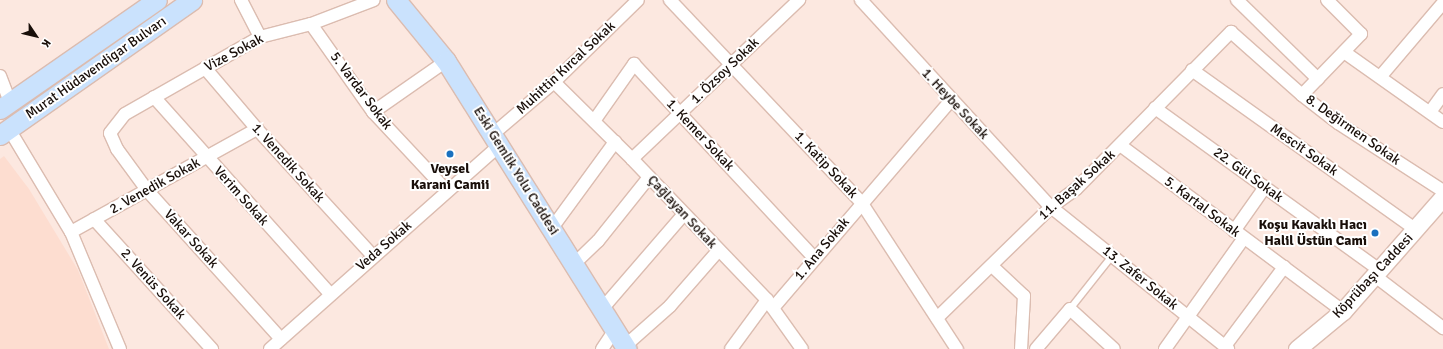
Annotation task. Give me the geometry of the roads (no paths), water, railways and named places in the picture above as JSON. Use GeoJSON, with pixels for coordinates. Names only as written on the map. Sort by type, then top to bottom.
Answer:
{"type":"FeatureCollection","features":[{"type":"Feature","properties":{"kind":"main road","name":"Murat Hüdavendigar Bulvarı"},"geometry":{"type":"LineString","coordinates":[[5,105],[157,0]]}},
{"type":"Feature","properties":{"kind":"main road","name":"Murat Hüdavendigar Bulvarı"},"geometry":{"type":"LineString","coordinates":[[5,132],[192,0]]}},
{"type":"Feature","properties":{"kind":"main road","name":"Eski Gemlik Yolu Caddesi"},"geometry":{"type":"LineString","coordinates":[[396,0],[446,61],[626,347]]}},
{"type":"Feature","properties":{"kind":"main road"},"geometry":{"type":"LineString","coordinates":[[412,0],[446,61]]}},
{"type":"Feature","properties":{"kind":"street"},"geometry":{"type":"LineString","coordinates":[[241,0],[260,37]]}},
{"type":"Feature","properties":{"kind":"street","name":"Vize Sokak"},"geometry":{"type":"LineString","coordinates":[[110,134],[125,114],[260,37],[311,24],[374,0]]}},
{"type":"Feature","properties":{"kind":"street","name":"Muhittin Kırcal Sokak"},"geometry":{"type":"LineString","coordinates":[[496,139],[638,0]]}},
{"type":"Feature","properties":{"kind":"street","name":"1. Katip Sokak"},"geometry":{"type":"LineString","coordinates":[[670,0],[861,202],[957,349]]}},
{"type":"Feature","properties":{"kind":"street","name":"1. Özsoy Sokak"},"geometry":{"type":"LineString","coordinates":[[632,159],[800,0]]}},
{"type":"Feature","properties":{"kind":"street","name":"1. Heybe Sokak"},"geometry":{"type":"LineString","coordinates":[[861,0],[951,100],[1051,207]]}},
{"type":"Feature","properties":{"kind":"street"},"geometry":{"type":"LineString","coordinates":[[1238,0],[1318,79]]}},
{"type":"Feature","properties":{"kind":"street"},"geometry":{"type":"LineString","coordinates":[[1302,95],[1361,34],[1327,0]]}},
{"type":"Feature","properties":{"kind":"street"},"geometry":{"type":"LineString","coordinates":[[1380,76],[1443,3]]}},
{"type":"Feature","properties":{"kind":"street","name":"5. Vardar Sokak"},"geometry":{"type":"LineString","coordinates":[[311,24],[373,112],[447,191]]}},
{"type":"Feature","properties":{"kind":"street","name":"11. Başak Sokak"},"geometry":{"type":"LineString","coordinates":[[937,318],[1051,207],[1076,188],[1231,32]]}},
{"type":"Feature","properties":{"kind":"street","name":"8. Değirmen Sokak"},"geometry":{"type":"LineString","coordinates":[[1231,32],[1302,95],[1338,123],[1443,191]]}},
{"type":"Feature","properties":{"kind":"street"},"geometry":{"type":"LineString","coordinates":[[1344,52],[1443,122]]}},
{"type":"Feature","properties":{"kind":"street"},"geometry":{"type":"LineString","coordinates":[[373,112],[446,61]]}},
{"type":"Feature","properties":{"kind":"street","name":"1. Kemer Sokak"},"geometry":{"type":"LineString","coordinates":[[594,122],[634,64],[814,258]]}},
{"type":"Feature","properties":{"kind":"street","name":"1. Venedik Sokak"},"geometry":{"type":"LineString","coordinates":[[205,68],[257,129],[373,256]]}},
{"type":"Feature","properties":{"kind":"street","name":"Mescit Sokak"},"geometry":{"type":"LineString","coordinates":[[1192,70],[1416,230]]}},
{"type":"Feature","properties":{"kind":"street"},"geometry":{"type":"LineString","coordinates":[[0,76],[5,105]]}},
{"type":"Feature","properties":{"kind":"street","name":"Çağlayan Sokak"},"geometry":{"type":"LineString","coordinates":[[554,82],[632,159],[770,304],[802,349]]}},
{"type":"Feature","properties":{"kind":"street"},"geometry":{"type":"LineString","coordinates":[[1430,112],[1443,94]]}},
{"type":"Feature","properties":{"kind":"street","name":"Verim Sokak"},"geometry":{"type":"LineString","coordinates":[[154,97],[330,294]]}},
{"type":"Feature","properties":{"kind":"street","name":"1. Ana Sokak"},"geometry":{"type":"LineString","coordinates":[[731,349],[770,304],[814,258],[951,100]]}},
{"type":"Feature","properties":{"kind":"street","name":"22. Gül Sokak"},"geometry":{"type":"LineString","coordinates":[[1155,108],[1265,187],[1378,273],[1443,328]]}},
{"type":"Feature","properties":{"kind":"street","name":"2. Venedik Sokak"},"geometry":{"type":"LineString","coordinates":[[71,232],[257,129]]}},
{"type":"Feature","properties":{"kind":"street"},"geometry":{"type":"LineString","coordinates":[[5,132],[71,232],[120,349]]}},
{"type":"Feature","properties":{"kind":"street","name":"Vakar Sokak"},"geometry":{"type":"LineString","coordinates":[[110,134],[117,149],[147,190],[281,339]]}},
{"type":"Feature","properties":{"kind":"street","name":"Veda Sokak"},"geometry":{"type":"LineString","coordinates":[[270,349],[447,191],[496,139]]}},
{"type":"Feature","properties":{"kind":"street"},"geometry":{"type":"LineString","coordinates":[[552,228],[615,142]]}},
{"type":"Feature","properties":{"kind":"street","name":"5. Kartal Sokak"},"geometry":{"type":"LineString","coordinates":[[1120,145],[1343,311]]}},
{"type":"Feature","properties":{"kind":"street"},"geometry":{"type":"LineString","coordinates":[[574,264],[598,242],[650,178]]}},
{"type":"Feature","properties":{"kind":"street"},"geometry":{"type":"LineString","coordinates":[[1165,349],[1189,317],[1239,234],[1265,187]]}},
{"type":"Feature","properties":{"kind":"street","name":"Köprübaşı Caddesi"},"geometry":{"type":"LineString","coordinates":[[1297,349],[1343,311],[1416,230],[1443,197]]}},
{"type":"Feature","properties":{"kind":"street","name":"13. Zafer Sokak"},"geometry":{"type":"LineString","coordinates":[[1051,207],[1227,347]]}},
{"type":"Feature","properties":{"kind":"street"},"geometry":{"type":"LineString","coordinates":[[602,309],[684,214]]}},
{"type":"Feature","properties":{"kind":"street","name":"2. Venüs Sokak"},"geometry":{"type":"LineString","coordinates":[[94,219],[212,349]]}},
{"type":"Feature","properties":{"kind":"street"},"geometry":{"type":"LineString","coordinates":[[626,347],[670,306],[718,251]]}},
{"type":"Feature","properties":{"kind":"street"},"geometry":{"type":"LineString","coordinates":[[992,266],[1024,296],[1022,349]]}},
{"type":"Feature","properties":{"kind":"street"},"geometry":{"type":"LineString","coordinates":[[1227,347],[1284,267]]}},
{"type":"Feature","properties":{"kind":"street"},"geometry":{"type":"LineString","coordinates":[[1036,349],[1070,309],[1114,349]]}},
{"type":"Feature","properties":{"kind":"street"},"geometry":{"type":"LineString","coordinates":[[602,349],[615,330]]}},
{"type":"Feature","properties":{"kind":"lane"},"geometry":{"type":"LineString","coordinates":[[1070,309],[1112,256]]}},
{"type":"Feature","properties":{"kind":"place","name":"Veysel Karani Camii"},"geometry":{"type":"Point","coordinates":[450,154]}},
{"type":"Feature","properties":{"kind":"place","name":"Koşu Kavaklı Hacı Halil Üstün Cami"},"geometry":{"type":"Point","coordinates":[1375,233]}}]}
